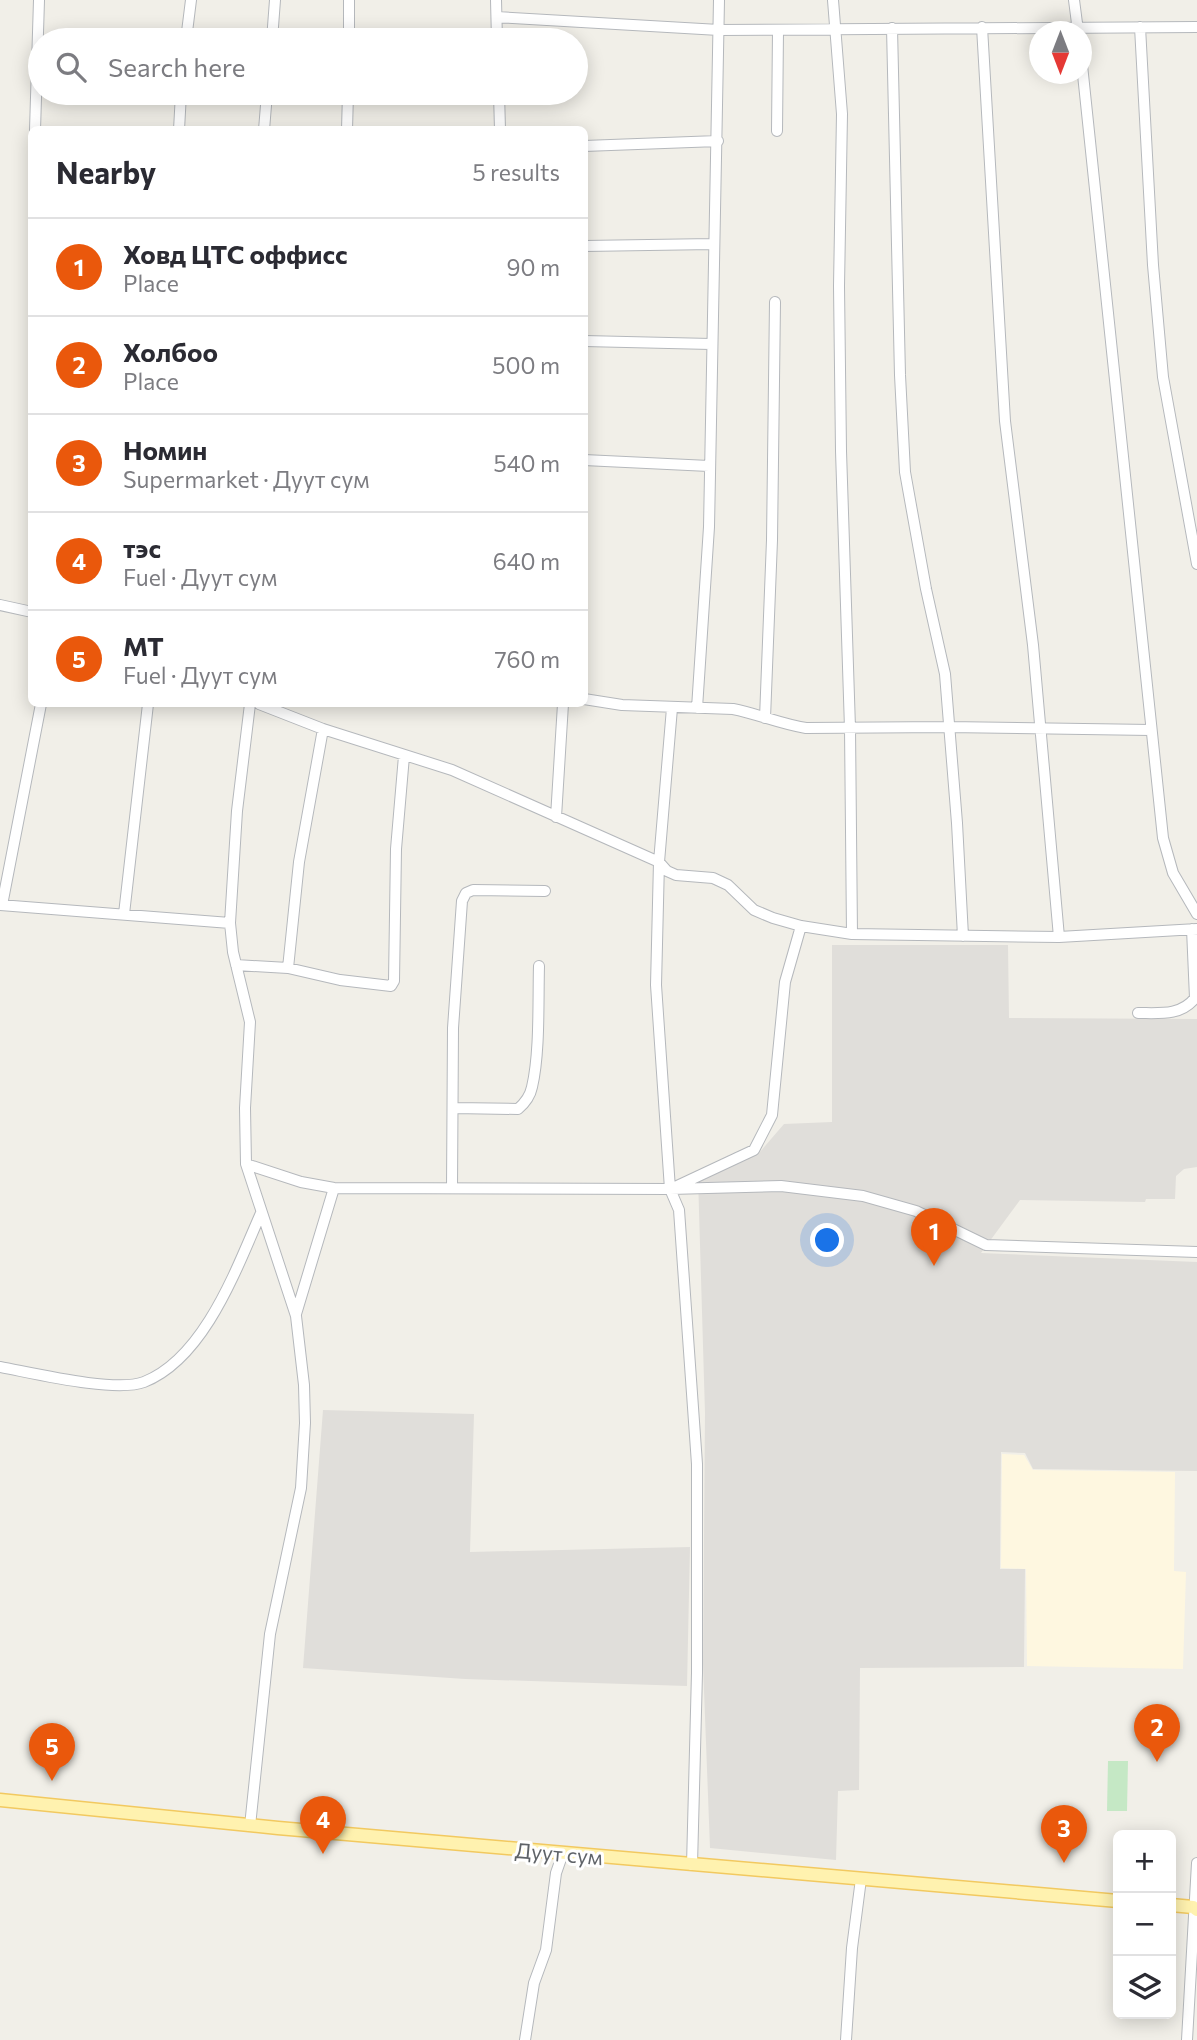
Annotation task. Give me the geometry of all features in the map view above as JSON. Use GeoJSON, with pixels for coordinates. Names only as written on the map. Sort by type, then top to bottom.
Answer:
{"type":"FeatureCollection","features":[{"type":"Feature","properties":{"kind":"main road","name":"Дуут сум"},"geometry":{"type":"LineString","coordinates":[[0,1801],[250,1826],[1113,1901]]}},
{"type":"Feature","properties":{"kind":"main road"},"geometry":{"type":"LineString","coordinates":[[1176,1906],[1195,1908]]}},
{"type":"Feature","properties":{"kind":"street"},"geometry":{"type":"LineString","coordinates":[[38,28],[39,0]]}},
{"type":"Feature","properties":{"kind":"street"},"geometry":{"type":"LineString","coordinates":[[188,28],[191,0]]}},
{"type":"Feature","properties":{"kind":"street"},"geometry":{"type":"LineString","coordinates":[[273,28],[275,0]]}},
{"type":"Feature","properties":{"kind":"street"},"geometry":{"type":"LineString","coordinates":[[349,0],[349,28]]}},
{"type":"Feature","properties":{"kind":"street"},"geometry":{"type":"LineString","coordinates":[[496,0],[497,28]]}},
{"type":"Feature","properties":{"kind":"street"},"geometry":{"type":"LineString","coordinates":[[697,708],[709,527],[719,0]]}},
{"type":"Feature","properties":{"kind":"street"},"geometry":{"type":"LineString","coordinates":[[833,0],[842,114],[839,286],[841,451],[850,728],[852,934]]}},
{"type":"Feature","properties":{"kind":"street"},"geometry":{"type":"LineString","coordinates":[[1074,0],[1077,21]]}},
{"type":"Feature","properties":{"kind":"street"},"geometry":{"type":"LineString","coordinates":[[497,17],[719,30],[1029,28]]}},
{"type":"Feature","properties":{"kind":"street"},"geometry":{"type":"LineString","coordinates":[[982,27],[1005,421],[1042,728],[1059,937]]}},
{"type":"Feature","properties":{"kind":"street"},"geometry":{"type":"LineString","coordinates":[[1140,27],[1153,265],[1163,377],[1197,564]]}},
{"type":"Feature","properties":{"kind":"street"},"geometry":{"type":"LineString","coordinates":[[1092,29],[1197,27]]}},
{"type":"Feature","properties":{"kind":"street"},"geometry":{"type":"LineString","coordinates":[[892,28],[900,375],[905,472],[926,589],[945,674],[963,936]]}},
{"type":"Feature","properties":{"kind":"street"},"geometry":{"type":"LineString","coordinates":[[777,131],[778,31]]}},
{"type":"Feature","properties":{"kind":"street"},"geometry":{"type":"LineString","coordinates":[[1084,84],[1151,730],[1166,850],[1173,873],[1197,914]]}},
{"type":"Feature","properties":{"kind":"street"},"geometry":{"type":"LineString","coordinates":[[35,126],[36,105]]}},
{"type":"Feature","properties":{"kind":"street"},"geometry":{"type":"LineString","coordinates":[[179,126],[180,105]]}},
{"type":"Feature","properties":{"kind":"street"},"geometry":{"type":"LineString","coordinates":[[264,126],[266,105]]}},
{"type":"Feature","properties":{"kind":"street"},"geometry":{"type":"LineString","coordinates":[[348,105],[348,126]]}},
{"type":"Feature","properties":{"kind":"street"},"geometry":{"type":"LineString","coordinates":[[499,105],[500,126]]}},
{"type":"Feature","properties":{"kind":"street"},"geometry":{"type":"LineString","coordinates":[[588,146],[718,141]]}},
{"type":"Feature","properties":{"kind":"street"},"geometry":{"type":"LineString","coordinates":[[588,246],[713,244]]}},
{"type":"Feature","properties":{"kind":"street"},"geometry":{"type":"LineString","coordinates":[[765,718],[772,540],[775,302]]}},
{"type":"Feature","properties":{"kind":"street"},"geometry":{"type":"LineString","coordinates":[[588,341],[711,344]]}},
{"type":"Feature","properties":{"kind":"street"},"geometry":{"type":"LineString","coordinates":[[588,460],[709,466]]}},
{"type":"Feature","properties":{"kind":"street"},"geometry":{"type":"LineString","coordinates":[[0,605],[28,611]]}},
{"type":"Feature","properties":{"kind":"street"},"geometry":{"type":"LineString","coordinates":[[588,700],[622,705],[733,709],[806,728],[1151,730]]}},
{"type":"Feature","properties":{"kind":"street"},"geometry":{"type":"LineString","coordinates":[[40,707],[1,905],[230,923]]}},
{"type":"Feature","properties":{"kind":"street"},"geometry":{"type":"LineString","coordinates":[[124,914],[148,707]]}},
{"type":"Feature","properties":{"kind":"street"},"geometry":{"type":"LineString","coordinates":[[250,707],[237,811],[230,923],[236,965],[250,1022],[245,1108],[246,1164],[296,1316],[305,1404],[303,1469],[297,1512],[270,1634],[250,1826]]}},
{"type":"Feature","properties":{"kind":"street"},"geometry":{"type":"LineString","coordinates":[[268,707],[404,757],[452,770],[659,862],[667,871],[676,875],[713,878],[728,885],[754,910],[801,926],[852,934],[1059,937],[1194,929],[1195,998],[1188,1007],[1171,1012],[1138,1013]]}},
{"type":"Feature","properties":{"kind":"street"},"geometry":{"type":"LineString","coordinates":[[556,817],[563,707]]}},
{"type":"Feature","properties":{"kind":"street"},"geometry":{"type":"LineString","coordinates":[[672,708],[659,862],[656,985],[670,1189],[679,1210],[697,1464],[697,1673],[692,1865]]}},
{"type":"Feature","properties":{"kind":"street"},"geometry":{"type":"LineString","coordinates":[[288,968],[299,862],[323,729]]}},
{"type":"Feature","properties":{"kind":"street"},"geometry":{"type":"LineString","coordinates":[[236,965],[288,968],[391,986],[394,981],[396,849],[404,757]]}},
{"type":"Feature","properties":{"kind":"street"},"geometry":{"type":"LineString","coordinates":[[452,1188],[453,1028],[463,901],[466,893],[473,890],[545,891]]}},
{"type":"Feature","properties":{"kind":"street"},"geometry":{"type":"LineString","coordinates":[[670,1189],[754,1150],[772,1115],[785,982],[801,926]]}},
{"type":"Feature","properties":{"kind":"street"},"geometry":{"type":"LineString","coordinates":[[454,1108],[517,1109],[527,1101],[534,1075],[539,966]]}},
{"type":"Feature","properties":{"kind":"street"},"geometry":{"type":"LineString","coordinates":[[246,1164],[301,1182],[334,1188],[670,1189],[781,1186],[863,1196],[916,1211],[986,1245],[1197,1252]]}},
{"type":"Feature","properties":{"kind":"street"},"geometry":{"type":"LineString","coordinates":[[296,1316],[334,1188]]}},
{"type":"Feature","properties":{"kind":"street"},"geometry":{"type":"LineString","coordinates":[[0,1367],[104,1385],[143,1382],[166,1369],[188,1348],[221,1304],[261,1213]]}},
{"type":"Feature","properties":{"kind":"street"},"geometry":{"type":"LineString","coordinates":[[525,2040],[534,1983],[546,1950],[556,1873],[563,1853]]}},
{"type":"Feature","properties":{"kind":"street"},"geometry":{"type":"LineString","coordinates":[[1187,2040],[1197,1863]]}},
{"type":"Feature","properties":{"kind":"street"},"geometry":{"type":"LineString","coordinates":[[846,2040],[852,1948],[861,1879]]}},
{"type":"Feature","properties":{"kind":"shaded area"},"geometry":{"type":"Polygon","coordinates":[[[832,945],[1008,945],[1009,1018],[1197,1019],[1197,1167],[1184,1169],[1176,1176],[1175,1199],[1146,1199],[1145,1202],[1020,1200],[981,1253],[1197,1262],[1197,1471],[1033,1469],[1025,1453],[1001,1452],[1000,1569],[1025,1569],[1024,1667],[860,1668],[859,1790],[838,1791],[836,1860],[710,1848],[703,1664],[705,1413],[698,1177],[759,1153],[784,1124],[832,1122],[832,945]]]}},
{"type":"Feature","properties":{"kind":"shaded area"},"geometry":{"type":"Polygon","coordinates":[[[323,1410],[474,1414],[470,1552],[690,1547],[687,1686],[465,1679],[303,1668],[323,1410]]]}},
{"type":"Feature","properties":{"kind":"shaded area"},"geometry":{"type":"Polygon","coordinates":[[[1002,1454],[1024,1455],[1033,1470],[1175,1472],[1174,1571],[1186,1572],[1183,1669],[1027,1666],[1026,1569],[1001,1568],[1002,1454]]]}},
{"type":"Feature","properties":{"kind":"green space"},"geometry":{"type":"Polygon","coordinates":[[[1108,1761],[1128,1761],[1127,1811],[1107,1811],[1108,1761]]]}},
{"type":"Feature","properties":{"kind":"place","name":"Ховд ЦТС оффисс"},"geometry":{"type":"Point","coordinates":[934,1266]}},
{"type":"Feature","properties":{"kind":"place","name":"Холбоо"},"geometry":{"type":"Point","coordinates":[1157,1762]}},
{"type":"Feature","properties":{"kind":"place","name":"MT"},"geometry":{"type":"Point","coordinates":[52,1781]}},
{"type":"Feature","properties":{"kind":"place","name":"тэс"},"geometry":{"type":"Point","coordinates":[323,1854]}},
{"type":"Feature","properties":{"kind":"place","name":"Номин"},"geometry":{"type":"Point","coordinates":[1064,1863]}}]}
